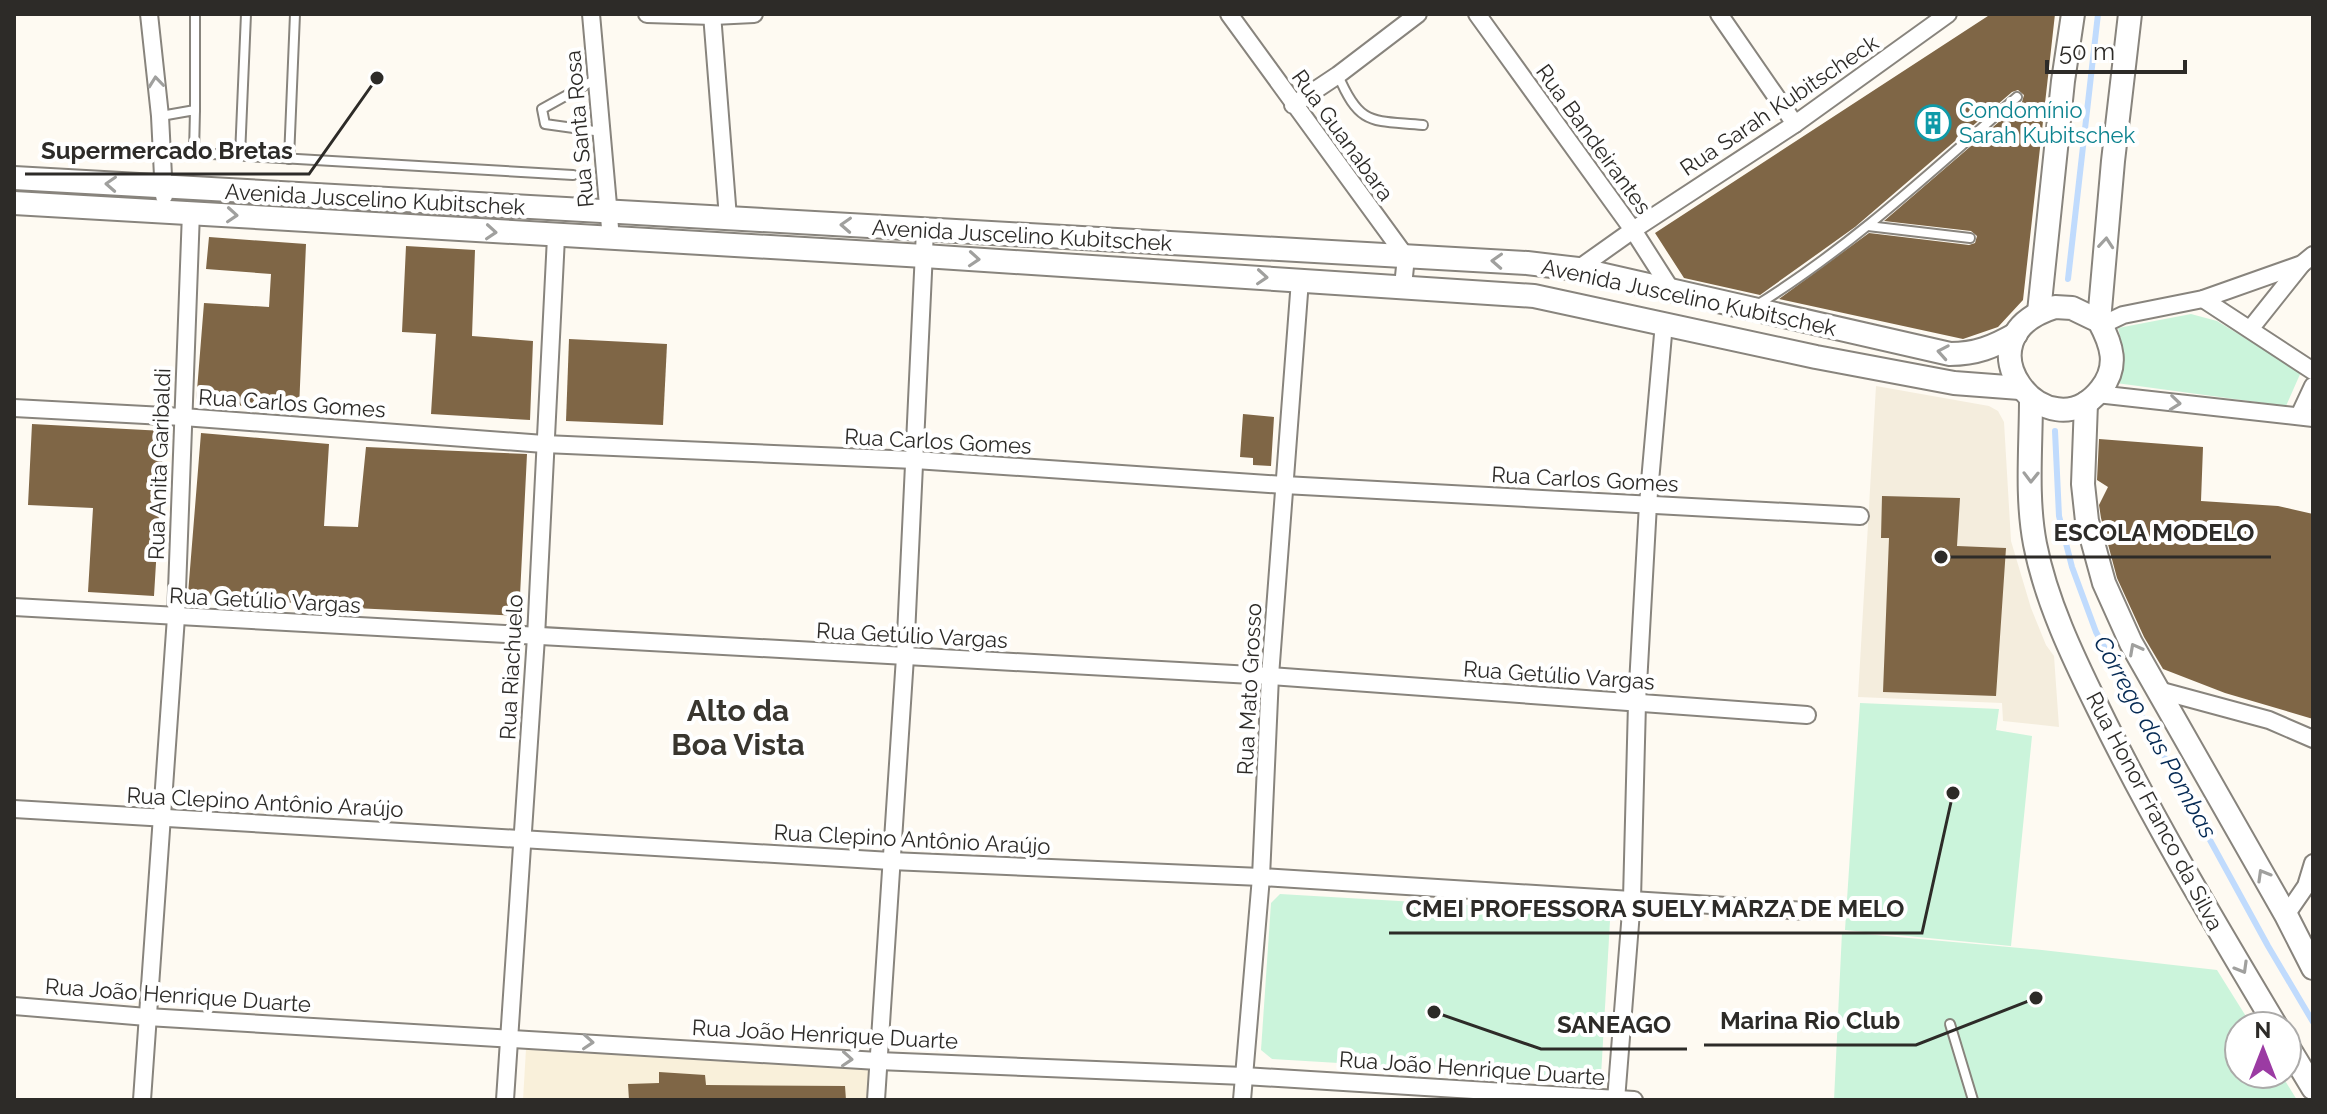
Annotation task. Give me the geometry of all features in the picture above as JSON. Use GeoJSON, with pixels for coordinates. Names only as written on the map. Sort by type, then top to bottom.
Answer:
{"type":"FeatureCollection","features":[{"type":"Feature","properties":{"kind":"street"},"geometry":{"type":"LineString","coordinates":[[149,14],[160,116],[165,213]]}},
{"type":"Feature","properties":{"kind":"street","name":"Rua Santa Rosa"},"geometry":{"type":"LineString","coordinates":[[591,14],[611,239]]}},
{"type":"Feature","properties":{"kind":"street"},"geometry":{"type":"LineString","coordinates":[[647,14],[754,14]]}},
{"type":"Feature","properties":{"kind":"street","name":"Rua Guanabara"},"geometry":{"type":"LineString","coordinates":[[1229,14],[1406,257]]}},
{"type":"Feature","properties":{"kind":"street"},"geometry":{"type":"LineString","coordinates":[[1293,105],[1418,14]]}},
{"type":"Feature","properties":{"kind":"street","name":"Rua Bandeirantes"},"geometry":{"type":"LineString","coordinates":[[1477,14],[1633,230],[1672,291]]}},
{"type":"Feature","properties":{"kind":"street"},"geometry":{"type":"LineString","coordinates":[[1719,14],[1795,124]]}},
{"type":"Feature","properties":{"kind":"street","name":"Rua Sarah Kubitscheck"},"geometry":{"type":"LineString","coordinates":[[1578,269],[1795,124],[1948,14]]}},
{"type":"Feature","properties":{"kind":"street"},"geometry":{"type":"LineString","coordinates":[[2039,312],[2073,14]]}},
{"type":"Feature","properties":{"kind":"street"},"geometry":{"type":"LineString","coordinates":[[2130,14],[2113,161],[2100,323],[2113,352],[2112,367],[2108,380],[2092,398],[2083,484],[2093,551],[2120,619],[2313,968]]}},
{"type":"Feature","properties":{"kind":"street"},"geometry":{"type":"LineString","coordinates":[[712,15],[736,219],[744,246]]}},
{"type":"Feature","properties":{"kind":"street","name":"Avenida Juscelino Kubitschek"},"geometry":{"type":"LineString","coordinates":[[14,178],[1527,263],[1578,269],[1950,354],[1972,354],[1993,348],[2016,334]]}},
{"type":"Feature","properties":{"kind":"street","name":"Avenida Juscelino Kubitschek"},"geometry":{"type":"LineString","coordinates":[[14,203],[556,237],[924,256],[1534,296],[1816,357],[2026,394]]}},
{"type":"Feature","properties":{"kind":"street","name":"Rua Anita Garibaldi"},"geometry":{"type":"LineString","coordinates":[[142,1100],[176,617],[191,212]]}},
{"type":"Feature","properties":{"kind":"street"},"geometry":{"type":"LineString","coordinates":[[876,1100],[905,657],[925,230]]}},
{"type":"Feature","properties":{"kind":"street","name":"Rua Riachuelo"},"geometry":{"type":"LineString","coordinates":[[505,1100],[536,637],[556,237]]}},
{"type":"Feature","properties":{"kind":"street"},"geometry":{"type":"LineString","coordinates":[[1206,274],[1208,246]]}},
{"type":"Feature","properties":{"kind":"street"},"geometry":{"type":"LineString","coordinates":[[1403,286],[1406,257]]}},
{"type":"Feature","properties":{"kind":"street"},"geometry":{"type":"LineString","coordinates":[[2308,260],[2203,299],[2123,315],[2100,323],[2072,308],[2055,307],[2039,312],[2016,334],[2010,362],[2013,376],[2026,394],[2045,406],[2061,409],[2092,398],[2306,417],[2313,386]]}},
{"type":"Feature","properties":{"kind":"street"},"geometry":{"type":"LineString","coordinates":[[2251,328],[2308,260]]}},
{"type":"Feature","properties":{"kind":"street","name":"Rua Mato Grosso"},"geometry":{"type":"LineString","coordinates":[[1242,1100],[1261,877],[1270,676],[1300,280]]}},
{"type":"Feature","properties":{"kind":"street"},"geometry":{"type":"LineString","coordinates":[[2203,299],[2313,371]]}},
{"type":"Feature","properties":{"kind":"street"},"geometry":{"type":"LineString","coordinates":[[1616,1100],[1632,899],[1637,703],[1648,504],[1664,323]]}},
{"type":"Feature","properties":{"kind":"street","name":"Rua Honor Franco da Silva"},"geometry":{"type":"LineString","coordinates":[[2026,394],[2035,543],[2050,594],[2128,770],[2267,1010]]}},
{"type":"Feature","properties":{"kind":"street","name":"Rua Carlos Gomes"},"geometry":{"type":"LineString","coordinates":[[14,408],[183,417],[544,444],[915,460],[1284,485],[1860,516]]}},
{"type":"Feature","properties":{"kind":"street","name":"Rua Getúlio Vargas"},"geometry":{"type":"LineString","coordinates":[[14,607],[1270,676],[1807,715]]}},
{"type":"Feature","properties":{"kind":"street"},"geometry":{"type":"LineString","coordinates":[[2158,690],[2269,720],[2313,739]]}},
{"type":"Feature","properties":{"kind":"street","name":"Rua Clepino Antônio Araújo"},"geometry":{"type":"LineString","coordinates":[[14,809],[891,861],[1261,877],[1807,911]]}},
{"type":"Feature","properties":{"kind":"street"},"geometry":{"type":"LineString","coordinates":[[2286,915],[2306,886],[2313,863]]}},
{"type":"Feature","properties":{"kind":"street","name":"Rua João Henrique Duarte"},"geometry":{"type":"LineString","coordinates":[[14,1006],[147,1017],[878,1061],[1244,1076],[1634,1100]]}},
{"type":"Feature","properties":{"kind":"lane"},"geometry":{"type":"LineString","coordinates":[[195,14],[194,153],[573,175]]}},
{"type":"Feature","properties":{"kind":"lane"},"geometry":{"type":"LineString","coordinates":[[240,156],[246,14]]}},
{"type":"Feature","properties":{"kind":"lane"},"geometry":{"type":"LineString","coordinates":[[289,159],[295,14]]}},
{"type":"Feature","properties":{"kind":"lane"},"geometry":{"type":"LineString","coordinates":[[1338,75],[1348,99],[1356,110],[1370,119],[1423,125]]}},
{"type":"Feature","properties":{"kind":"lane"},"geometry":{"type":"LineString","coordinates":[[597,79],[542,109],[545,124],[602,132]]}},
{"type":"Feature","properties":{"kind":"lane"},"geometry":{"type":"LineString","coordinates":[[1749,309],[1805,275],[1868,226],[2017,97]]}},
{"type":"Feature","properties":{"kind":"lane"},"geometry":{"type":"LineString","coordinates":[[160,116],[195,110]]}},
{"type":"Feature","properties":{"kind":"lane"},"geometry":{"type":"LineString","coordinates":[[1868,226],[1970,238]]}},
{"type":"Feature","properties":{"kind":"lane"},"geometry":{"type":"LineString","coordinates":[[1950,1024],[1973,1100]]}},
{"type":"Feature","properties":{"kind":"shaded area"},"geometry":{"type":"Polygon","coordinates":[[[1876,386],[1989,406],[1998,411],[2004,422],[2011,541],[2031,608],[2046,645],[2054,656],[2059,727],[2003,721],[2002,703],[1858,697],[1876,386]]]}},
{"type":"Feature","properties":{"kind":"shaded area"},"geometry":{"type":"Polygon","coordinates":[[[526,1049],[870,1065],[867,1100],[523,1100],[526,1049]]]}},
{"type":"Feature","properties":{"kind":"green space"},"geometry":{"type":"Polygon","coordinates":[[[2191,314],[2217,321],[2301,372],[2286,406],[2116,383],[2123,363],[2118,328],[2191,314]]]}},
{"type":"Feature","properties":{"kind":"green space"},"geometry":{"type":"Polygon","coordinates":[[[1860,703],[1999,709],[1996,730],[2032,736],[2011,946],[1845,930],[1860,703]]]}},
{"type":"Feature","properties":{"kind":"green space"},"geometry":{"type":"Polygon","coordinates":[[[1280,894],[1605,913],[1610,921],[1601,1076],[1590,1078],[1272,1059],[1261,1050],[1271,903],[1280,894]]]}},
{"type":"Feature","properties":{"kind":"green space"},"geometry":{"type":"Polygon","coordinates":[[[1842,932],[2217,970],[2242,1010],[2223,1010],[2223,1090],[2291,1090],[2297,1100],[1834,1100],[1842,932]]]}},
{"type":"Feature","properties":{"kind":"building","name":"Condomínio Sarah Kubitschek"},"geometry":{"type":"Polygon","coordinates":[[[1991,14],[2055,14],[2023,300],[1998,327],[1963,339],[1779,299],[1869,233],[1969,245],[1975,243],[1977,236],[1971,231],[1884,221],[2022,102],[2024,95],[2018,90],[1855,227],[1760,295],[1684,278],[1655,233],[1991,14]]]}},
{"type":"Feature","properties":{"kind":"building"},"geometry":{"type":"Polygon","coordinates":[[[209,237],[306,244],[299,409],[196,403],[204,303],[269,307],[271,274],[206,269],[209,237]]]}},
{"type":"Feature","properties":{"kind":"building"},"geometry":{"type":"Polygon","coordinates":[[[406,246],[475,250],[472,336],[533,341],[530,420],[431,414],[436,334],[402,332],[406,246]]]}},
{"type":"Feature","properties":{"kind":"building"},"geometry":{"type":"Polygon","coordinates":[[[569,339],[667,344],[663,425],[566,421],[569,339]]]}},
{"type":"Feature","properties":{"kind":"building"},"geometry":{"type":"Polygon","coordinates":[[[1243,414],[1274,417],[1271,466],[1253,465],[1253,458],[1240,457],[1243,414]]]}},
{"type":"Feature","properties":{"kind":"building"},"geometry":{"type":"Polygon","coordinates":[[[32,424],[164,431],[154,596],[88,592],[93,508],[28,505],[32,424]]]}},
{"type":"Feature","properties":{"kind":"building"},"geometry":{"type":"Polygon","coordinates":[[[201,433],[329,444],[324,526],[358,527],[366,447],[527,454],[519,616],[354,608],[188,594],[201,433]]]}},
{"type":"Feature","properties":{"kind":"building"},"geometry":{"type":"Polygon","coordinates":[[[2099,439],[2203,447],[2201,501],[2278,506],[2313,514],[2313,719],[2225,693],[2163,669],[2144,637],[2117,578],[2099,505],[2108,487],[2097,480],[2099,439]]]}},
{"type":"Feature","properties":{"kind":"building"},"geometry":{"type":"Polygon","coordinates":[[[1882,496],[1960,498],[1957,546],[2006,548],[1996,696],[1883,692],[1889,538],[1881,538],[1882,496]]]}},
{"type":"Feature","properties":{"kind":"building"},"geometry":{"type":"Polygon","coordinates":[[[659,1072],[705,1075],[706,1085],[845,1086],[846,1100],[629,1100],[628,1084],[659,1083],[659,1072]]]}},
{"type":"Feature","properties":{"kind":"waterway","name":"Córrego das Pombas"},"geometry":{"type":"LineString","coordinates":[[2068,279],[2098,14]]}},
{"type":"Feature","properties":{"kind":"waterway","name":"Córrego das Pombas"},"geometry":{"type":"LineString","coordinates":[[2055,431],[2059,516],[2072,567],[2096,632],[2313,1022]]}},
{"type":"Feature","properties":{"kind":"place","name":"Supermercado Bretas"},"geometry":{"type":"Point","coordinates":[377,78]}},
{"type":"Feature","properties":{"kind":"place","name":"Condomínio Sarah Kubitschek"},"geometry":{"type":"Point","coordinates":[1933,123]}},
{"type":"Feature","properties":{"kind":"place","name":"ESCOLA MODELO"},"geometry":{"type":"Point","coordinates":[1941,557]}},
{"type":"Feature","properties":{"kind":"place","name":"CMEI PROFESSORA SUELY MARZA DE MELO"},"geometry":{"type":"Point","coordinates":[1953,793]}},
{"type":"Feature","properties":{"kind":"place","name":"Marina Rio Club"},"geometry":{"type":"Point","coordinates":[2036,998]}},
{"type":"Feature","properties":{"kind":"place","name":"SANEAGO"},"geometry":{"type":"Point","coordinates":[1434,1012]}},
{"type":"Feature","properties":{"kind":"district","name":"Alto da Boa Vista"},"geometry":{"type":"Point","coordinates":[738,728]}}]}
